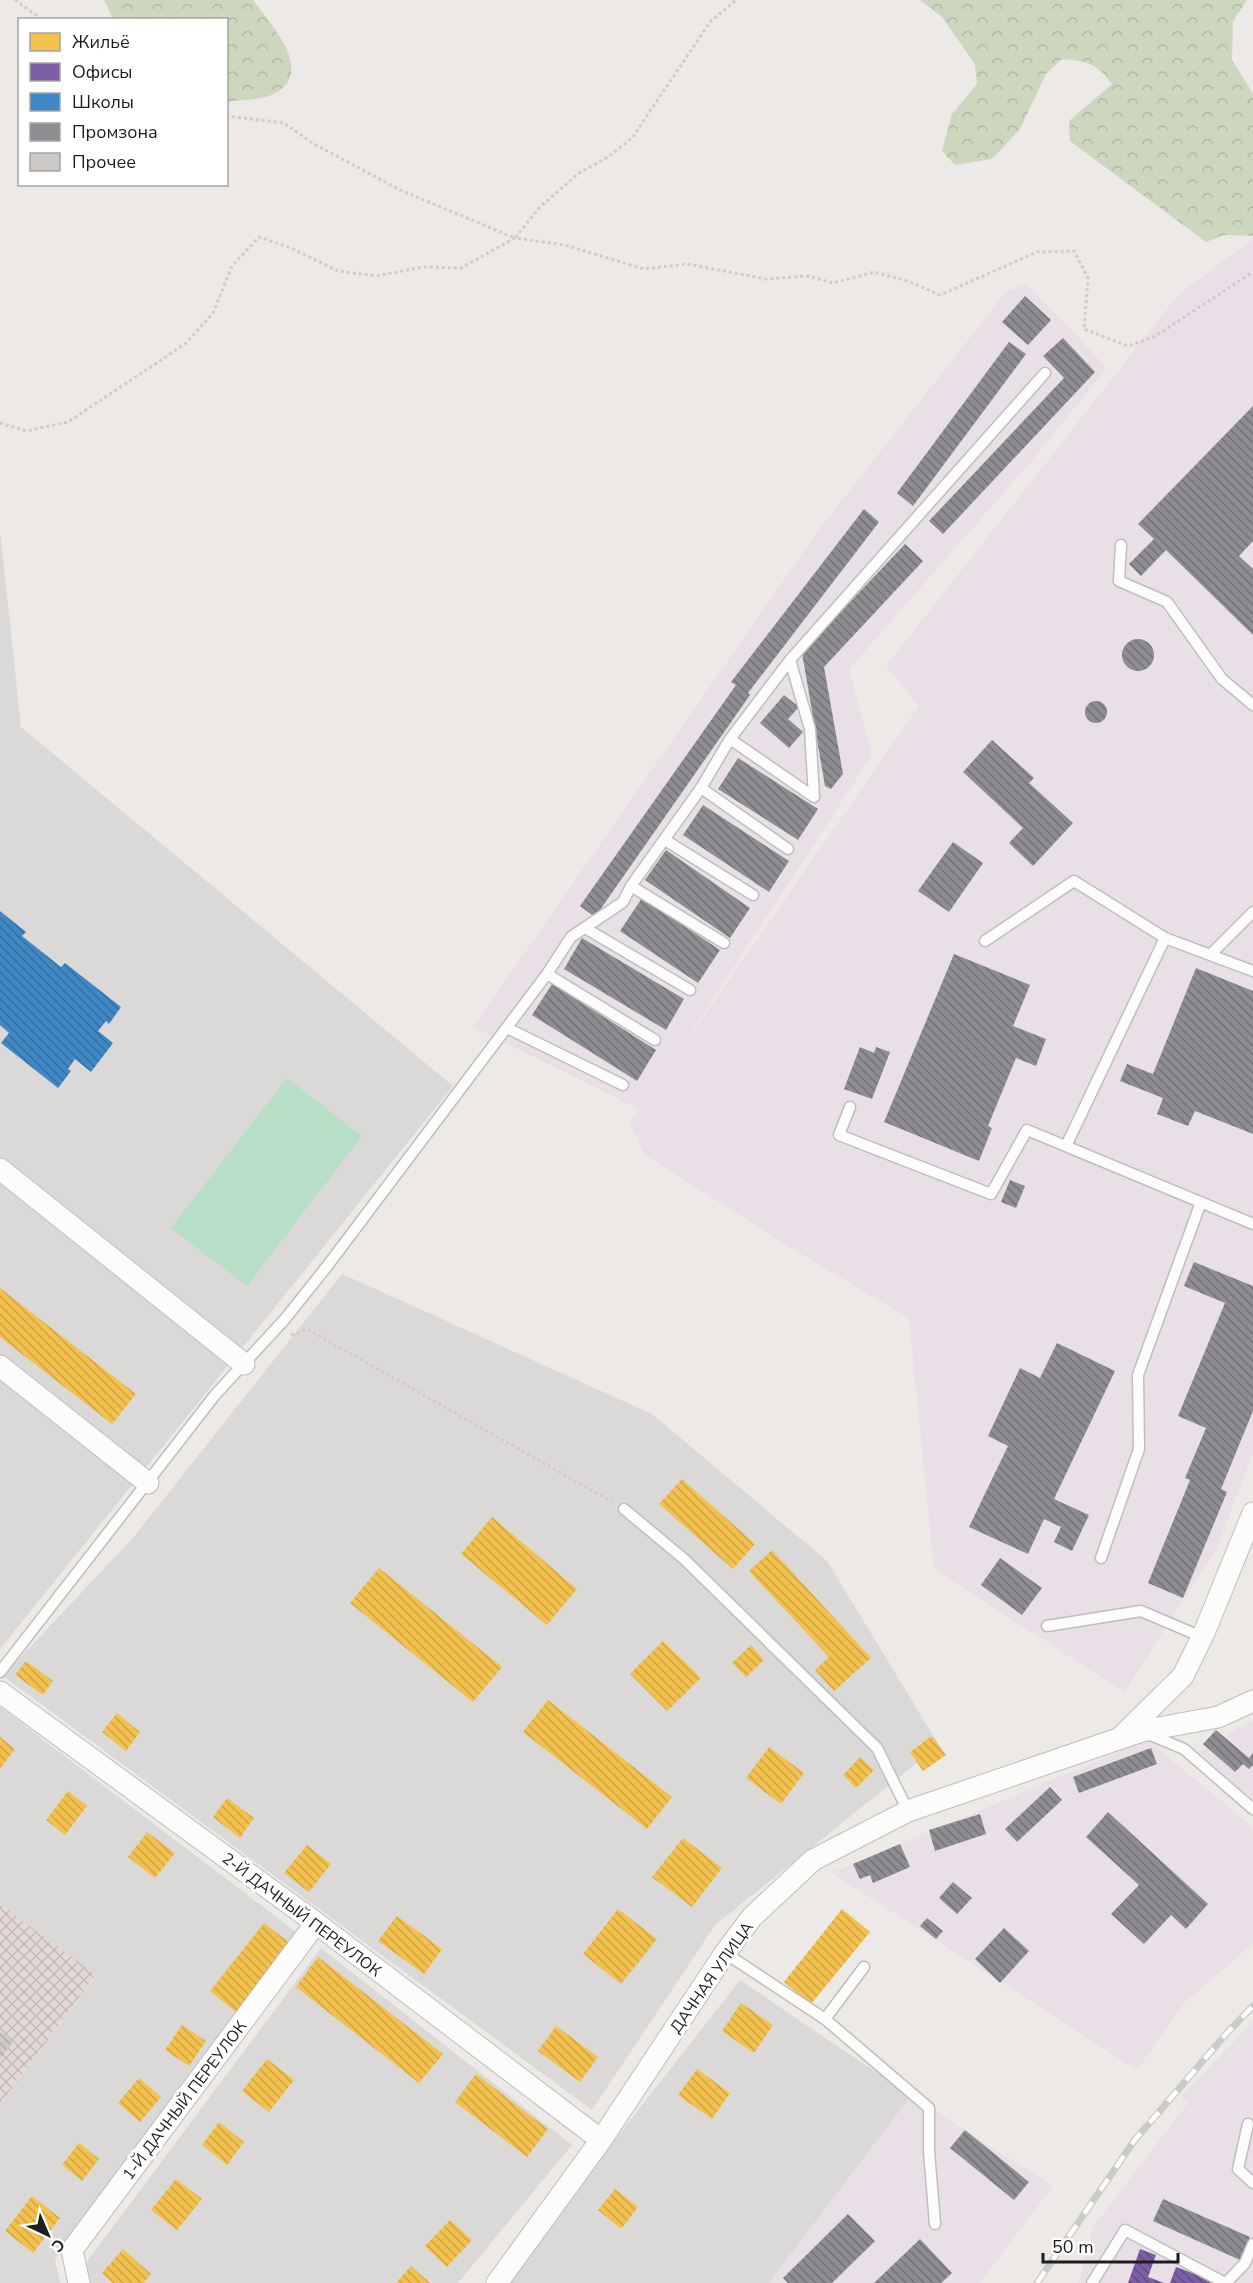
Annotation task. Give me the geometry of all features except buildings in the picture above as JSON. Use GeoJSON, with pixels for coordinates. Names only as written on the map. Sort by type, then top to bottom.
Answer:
{"type":"FeatureCollection","features":[{"type":"Feature","properties":{"kind":"street"},"geometry":{"type":"LineString","coordinates":[[0,1169],[244,1364]]}},
{"type":"Feature","properties":{"kind":"street"},"geometry":{"type":"LineString","coordinates":[[0,1366],[148,1483]]}},
{"type":"Feature","properties":{"kind":"street"},"geometry":{"type":"LineString","coordinates":[[1121,1738],[1183,1676],[1202,1637],[1253,1513]]}},
{"type":"Feature","properties":{"kind":"street","name":"2-Й ДАЧНЫЙ ПЕРЕУЛОК"},"geometry":{"type":"LineString","coordinates":[[0,1692],[315,1923],[601,2140]]}},
{"type":"Feature","properties":{"kind":"street","name":"ДАЧНАЯ УЛИЦА"},"geometry":{"type":"LineString","coordinates":[[498,2283],[601,2140],[725,1953],[752,1917],[813,1860],[908,1811],[1142,1731],[1218,1717],[1253,1701]]}},
{"type":"Feature","properties":{"kind":"street","name":"1-Й ДАЧНЫЙ ПЕРЕУЛОК"},"geometry":{"type":"LineString","coordinates":[[79,2283],[72,2250],[315,1923]]}},
{"type":"Feature","properties":{"kind":"lane"},"geometry":{"type":"LineString","coordinates":[[0,1672],[215,1395],[285,1319],[328,1265],[507,1028],[571,938],[623,902],[631,886],[701,788],[730,738],[790,660],[1045,373]]}},
{"type":"Feature","properties":{"kind":"lane"},"geometry":{"type":"LineString","coordinates":[[1121,545],[1119,581],[1167,602],[1222,679],[1253,705]]}},
{"type":"Feature","properties":{"kind":"lane"},"geometry":{"type":"LineString","coordinates":[[730,738],[814,797],[810,729],[790,660]]}},
{"type":"Feature","properties":{"kind":"lane"},"geometry":{"type":"LineString","coordinates":[[701,788],[788,849]]}},
{"type":"Feature","properties":{"kind":"lane"},"geometry":{"type":"LineString","coordinates":[[665,840],[753,895]]}},
{"type":"Feature","properties":{"kind":"lane"},"geometry":{"type":"LineString","coordinates":[[985,940],[1074,881],[1165,938],[1253,970]]}},
{"type":"Feature","properties":{"kind":"lane"},"geometry":{"type":"LineString","coordinates":[[631,886],[724,943]]}},
{"type":"Feature","properties":{"kind":"lane"},"geometry":{"type":"LineString","coordinates":[[1210,955],[1253,912]]}},
{"type":"Feature","properties":{"kind":"lane"},"geometry":{"type":"LineString","coordinates":[[585,928],[690,990]]}},
{"type":"Feature","properties":{"kind":"lane"},"geometry":{"type":"LineString","coordinates":[[1066,1146],[1165,938]]}},
{"type":"Feature","properties":{"kind":"lane"},"geometry":{"type":"LineString","coordinates":[[547,974],[655,1040]]}},
{"type":"Feature","properties":{"kind":"lane"},"geometry":{"type":"LineString","coordinates":[[507,1028],[623,1085]]}},
{"type":"Feature","properties":{"kind":"lane"},"geometry":{"type":"LineString","coordinates":[[850,1107],[839,1135],[991,1194],[1027,1130],[1253,1224]]}},
{"type":"Feature","properties":{"kind":"lane"},"geometry":{"type":"LineString","coordinates":[[1101,1558],[1140,1449],[1138,1375],[1201,1202]]}},
{"type":"Feature","properties":{"kind":"lane"},"geometry":{"type":"LineString","coordinates":[[624,1509],[684,1559],[877,1748],[908,1811]]}},
{"type":"Feature","properties":{"kind":"lane"},"geometry":{"type":"LineString","coordinates":[[1047,1626],[1141,1611],[1202,1637]]}},
{"type":"Feature","properties":{"kind":"lane"},"geometry":{"type":"LineString","coordinates":[[1142,1731],[1184,1749],[1253,1809]]}},
{"type":"Feature","properties":{"kind":"lane"},"geometry":{"type":"LineString","coordinates":[[725,1953],[825,2019],[929,2108],[929,2151],[935,2224]]}},
{"type":"Feature","properties":{"kind":"lane"},"geometry":{"type":"LineString","coordinates":[[825,2019],[864,1967]]}},
{"type":"Feature","properties":{"kind":"lane"},"geometry":{"type":"LineString","coordinates":[[1248,2124],[1238,2169],[1253,2183]]}},
{"type":"Feature","properties":{"kind":"lane"},"geometry":{"type":"LineString","coordinates":[[1092,2283],[1125,2230],[1226,2283],[1245,2263],[1253,2244]]}},
{"type":"Feature","properties":{"kind":"path"},"geometry":{"type":"LineString","coordinates":[[15,0],[40,18]]}},
{"type":"Feature","properties":{"kind":"path"},"geometry":{"type":"LineString","coordinates":[[0,423],[26,431],[68,422],[185,344],[213,313],[232,266],[260,237],[291,248],[338,271],[376,276],[423,267],[461,268],[515,238],[539,208],[579,173],[608,157],[632,138],[710,22],[736,0]]}},
{"type":"Feature","properties":{"kind":"path"},"geometry":{"type":"LineString","coordinates":[[228,116],[284,123],[315,144],[400,190],[515,238],[565,245],[644,269],[687,264],[766,279],[808,276],[833,283],[874,272],[908,281],[940,295],[1037,252],[1074,251],[1088,278],[1084,329],[1128,346],[1154,336],[1253,272]]}},
{"type":"Feature","properties":{"kind":"path"},"geometry":{"type":"LineString","coordinates":[[288,1336],[307,1329],[624,1509]]}},
{"type":"Feature","properties":{"kind":"shaded area"},"geometry":{"type":"Polygon","coordinates":[[[1253,239],[1253,1453],[1216,1550],[1124,1692],[934,1569],[909,1318],[788,1246],[645,1155],[630,1123],[639,1109],[473,1027],[818,531],[1005,293],[1027,284],[1107,368],[1028,465],[849,669],[872,755],[660,1080],[919,706],[886,666],[1179,294],[1253,239]]]}},
{"type":"Feature","properties":{"kind":"shaded area"},"geometry":{"type":"Polygon","coordinates":[[[0,530],[21,727],[453,1086],[0,1649],[0,530]]]}},
{"type":"Feature","properties":{"kind":"shaded area"},"geometry":{"type":"Polygon","coordinates":[[[342,1274],[652,1414],[827,1561],[939,1745],[715,1925],[592,2110],[3,1676],[132,1539],[342,1274]]]}},
{"type":"Feature","properties":{"kind":"shaded area"},"geometry":{"type":"Polygon","coordinates":[[[0,1707],[296,1932],[55,2259],[60,2283],[0,2283],[0,2104],[96,1976],[0,1904],[0,1707]]]}},
{"type":"Feature","properties":{"kind":"shaded area"},"geometry":{"type":"Polygon","coordinates":[[[1253,1721],[1253,1800],[1198,1751],[1253,1721]]]}},
{"type":"Feature","properties":{"kind":"shaded area"},"geometry":{"type":"Polygon","coordinates":[[[1147,1740],[1253,1827],[1253,1944],[1185,2002],[1137,2070],[832,1873],[1147,1740]]]}},
{"type":"Feature","properties":{"kind":"shaded area"},"geometry":{"type":"Polygon","coordinates":[[[0,1904],[96,1975],[0,2104],[0,1904]]]}},
{"type":"Feature","properties":{"kind":"shaded area"},"geometry":{"type":"Polygon","coordinates":[[[321,1948],[572,2145],[458,2283],[89,2283],[86,2271],[88,2260],[321,1948]]]}},
{"type":"Feature","properties":{"kind":"shaded area"},"geometry":{"type":"Polygon","coordinates":[[[740,1980],[911,2096],[769,2283],[503,2283],[740,1980]]]}},
{"type":"Feature","properties":{"kind":"shaded area"},"geometry":{"type":"Polygon","coordinates":[[[1253,2022],[1253,2283],[1079,2283],[1093,2227],[1188,2103],[1182,2095],[1253,2022]]]}},
{"type":"Feature","properties":{"kind":"shaded area"},"geometry":{"type":"Polygon","coordinates":[[[911,2096],[1053,2186],[980,2283],[769,2283],[911,2096]]]}},
{"type":"Feature","properties":{"kind":"green space"},"geometry":{"type":"Polygon","coordinates":[[[104,0],[253,0],[287,50],[291,63],[291,76],[284,87],[269,96],[228,102],[228,18],[113,18],[104,0]]]}},
{"type":"Feature","properties":{"kind":"green space"},"geometry":{"type":"Polygon","coordinates":[[[920,0],[1247,0],[1233,21],[1232,60],[1253,94],[1253,236],[1224,235],[1206,242],[1070,141],[1069,121],[1112,84],[1096,67],[1084,62],[1062,59],[1046,74],[1020,129],[992,159],[955,165],[942,151],[952,114],[977,84],[975,64],[942,17],[920,0]]]}},
{"type":"Feature","properties":{"kind":"green space"},"geometry":{"type":"Polygon","coordinates":[[[287,1078],[362,1136],[247,1286],[171,1228],[287,1078]]]}},
{"type":"Feature","properties":{"kind":"railway"},"geometry":{"type":"LineString","coordinates":[[1037,2283],[1134,2141],[1253,2006]]}}]}
